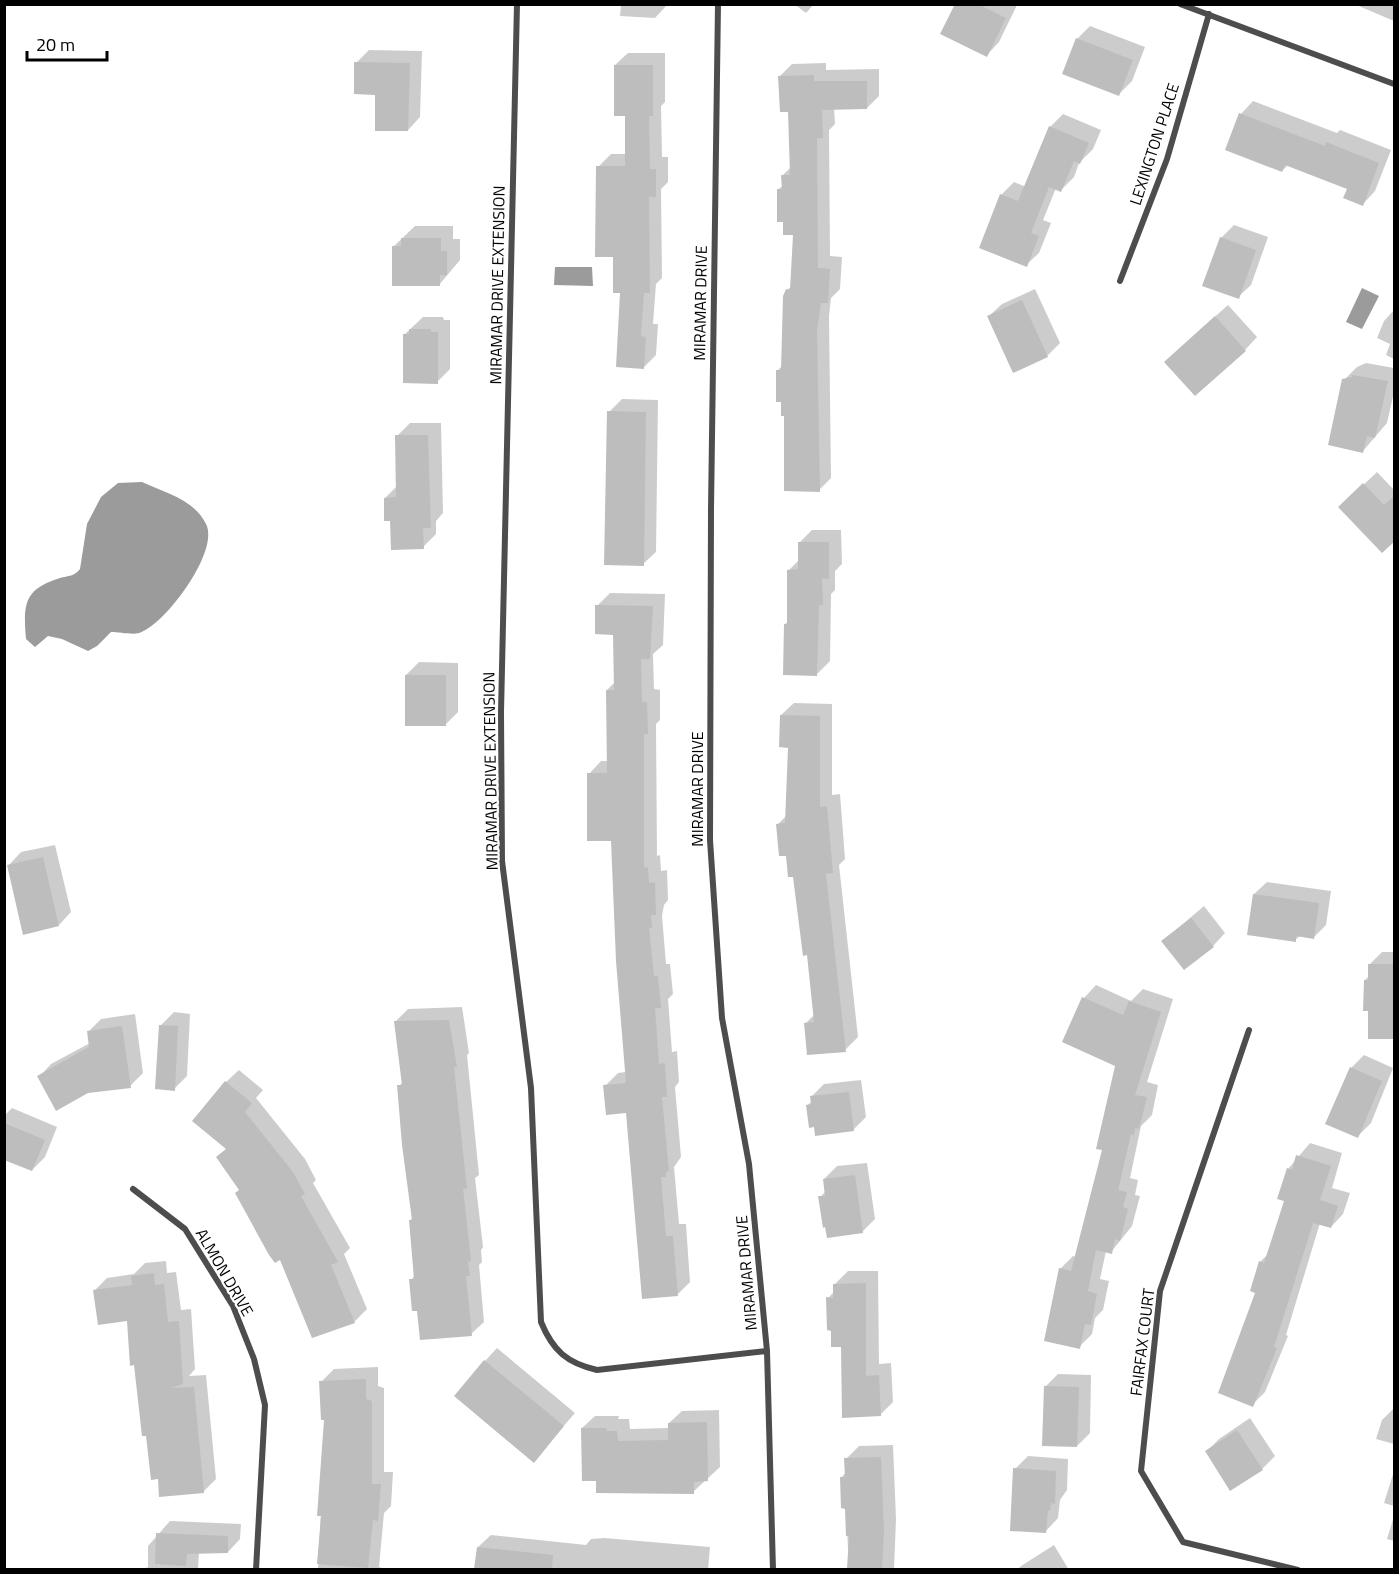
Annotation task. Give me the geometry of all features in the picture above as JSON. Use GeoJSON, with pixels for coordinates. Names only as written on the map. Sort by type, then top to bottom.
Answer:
{"type":"FeatureCollection","features":[{"type":"Feature","properties":{"kind":"street","name":"MIRAMAR DRIVE EXTENSION"},"geometry":{"type":"LineString","coordinates":[[517,4],[501,712],[502,861],[531,1088],[541,1322],[549,1342],[564,1359],[597,1370],[766,1351]]}},
{"type":"Feature","properties":{"kind":"street","name":"MIRAMAR DRIVE"},"geometry":{"type":"LineString","coordinates":[[718,4],[711,509],[710,840],[722,1018],[749,1164],[766,1351],[773,1569]]}},
{"type":"Feature","properties":{"kind":"street"},"geometry":{"type":"LineString","coordinates":[[1180,4],[1395,84]]}},
{"type":"Feature","properties":{"kind":"street","name":"LEXINGTON PLACE"},"geometry":{"type":"LineString","coordinates":[[1120,281],[1167,159],[1209,15]]}},
{"type":"Feature","properties":{"kind":"street","name":"FAIRFAX COURT"},"geometry":{"type":"LineString","coordinates":[[1249,1030],[1160,1292],[1141,1471],[1183,1542],[1298,1569]]}},
{"type":"Feature","properties":{"kind":"street","name":"ALMON DRIVE"},"geometry":{"type":"LineString","coordinates":[[133,1190],[185,1229],[233,1306],[254,1359],[265,1405],[256,1569]]}},
{"type":"Feature","properties":{"kind":"shaded area"},"geometry":{"type":"Polygon","coordinates":[[[555,267],[592,267],[593,286],[554,285],[555,267]]]}},
{"type":"Feature","properties":{"kind":"shaded area"},"geometry":{"type":"Polygon","coordinates":[[[1362,288],[1379,296],[1362,329],[1346,322],[1362,288]]]}},
{"type":"Feature","properties":{"kind":"shaded area"},"geometry":{"type":"Polygon","coordinates":[[[142,482],[187,503],[201,515],[206,524],[208,536],[205,551],[188,586],[162,616],[139,633],[111,632],[97,646],[88,651],[62,639],[48,636],[35,647],[26,639],[25,616],[28,600],[39,587],[74,574],[80,569],[87,524],[101,497],[118,483],[142,482]]]}},
{"type":"Feature","properties":{"kind":"building"},"geometry":{"type":"Polygon","coordinates":[[[955,4],[978,4],[1006,18],[987,57],[940,34],[955,4]]]}},
{"type":"Feature","properties":{"kind":"building"},"geometry":{"type":"Polygon","coordinates":[[[1076,38],[1133,60],[1119,96],[1062,74],[1076,38]]]}},
{"type":"Feature","properties":{"kind":"building"},"geometry":{"type":"Polygon","coordinates":[[[354,62],[410,63],[408,131],[375,131],[375,95],[354,94],[354,62]]]}},
{"type":"Feature","properties":{"kind":"building"},"geometry":{"type":"Polygon","coordinates":[[[614,65],[653,65],[653,116],[649,116],[650,169],[656,169],[656,197],[649,197],[650,293],[644,293],[641,336],[646,337],[644,369],[616,367],[620,293],[613,293],[613,257],[595,257],[596,166],[625,166],[625,116],[614,116],[614,65]]]}},
{"type":"Feature","properties":{"kind":"building"},"geometry":{"type":"Polygon","coordinates":[[[814,75],[814,81],[867,81],[867,109],[822,110],[823,138],[817,138],[818,268],[830,269],[828,303],[821,303],[817,330],[820,492],[784,491],[784,416],[781,416],[781,402],[776,402],[776,370],[781,370],[783,296],[786,289],[790,290],[793,235],[783,235],[783,222],[777,222],[777,189],[782,189],[781,175],[790,175],[788,112],[780,112],[778,76],[814,75]]]}},
{"type":"Feature","properties":{"kind":"building"},"geometry":{"type":"Polygon","coordinates":[[[1239,113],[1325,146],[1326,142],[1379,163],[1363,206],[1343,198],[1347,189],[1285,165],[1282,172],[1225,150],[1239,113]]]}},
{"type":"Feature","properties":{"kind":"building"},"geometry":{"type":"Polygon","coordinates":[[[1049,126],[1089,143],[1080,164],[1074,161],[1061,192],[1049,187],[1031,233],[1039,236],[1027,267],[979,248],[1000,194],[1018,201],[1049,126]]]}},
{"type":"Feature","properties":{"kind":"building"},"geometry":{"type":"Polygon","coordinates":[[[1220,237],[1256,250],[1239,299],[1202,286],[1220,237]]]}},
{"type":"Feature","properties":{"kind":"building"},"geometry":{"type":"Polygon","coordinates":[[[401,238],[441,238],[441,251],[447,251],[447,275],[440,275],[440,286],[392,286],[392,246],[401,246],[401,238]]]}},
{"type":"Feature","properties":{"kind":"building"},"geometry":{"type":"Polygon","coordinates":[[[1022,300],[1048,357],[1013,373],[987,316],[1022,300]]]}},
{"type":"Feature","properties":{"kind":"building"},"geometry":{"type":"Polygon","coordinates":[[[1215,316],[1246,351],[1195,396],[1164,362],[1215,316]]]}},
{"type":"Feature","properties":{"kind":"building"},"geometry":{"type":"Polygon","coordinates":[[[409,329],[431,329],[431,332],[438,332],[438,384],[403,383],[403,334],[409,334],[409,329]]]}},
{"type":"Feature","properties":{"kind":"building"},"geometry":{"type":"Polygon","coordinates":[[[1352,375],[1388,381],[1375,438],[1367,436],[1363,453],[1328,445],[1342,379],[1352,377],[1352,375]]]}},
{"type":"Feature","properties":{"kind":"building"},"geometry":{"type":"Polygon","coordinates":[[[607,411],[646,412],[644,566],[604,565],[607,411]]]}},
{"type":"Feature","properties":{"kind":"building"},"geometry":{"type":"Polygon","coordinates":[[[395,435],[428,435],[431,528],[423,528],[424,549],[391,550],[390,521],[384,521],[384,498],[396,497],[395,435]]]}},
{"type":"Feature","properties":{"kind":"building"},"geometry":{"type":"Polygon","coordinates":[[[1363,483],[1384,505],[1395,495],[1395,541],[1382,553],[1338,507],[1363,483]]]}},
{"type":"Feature","properties":{"kind":"building"},"geometry":{"type":"Polygon","coordinates":[[[798,542],[829,542],[829,579],[822,578],[823,605],[819,605],[817,676],[783,675],[784,624],[787,624],[787,570],[798,569],[798,542]]]}},
{"type":"Feature","properties":{"kind":"building"},"geometry":{"type":"Polygon","coordinates":[[[595,605],[653,606],[650,659],[641,659],[642,702],[647,702],[648,734],[644,734],[644,868],[648,867],[649,883],[655,882],[656,915],[651,915],[652,928],[649,928],[654,976],[658,976],[661,1008],[655,1008],[659,1064],[665,1063],[667,1097],[662,1097],[669,1171],[666,1172],[666,1177],[661,1177],[666,1236],[673,1236],[678,1296],[642,1299],[626,1113],[606,1115],[603,1085],[626,1083],[616,961],[611,841],[587,841],[587,773],[607,773],[606,690],[614,690],[613,635],[595,634],[595,605]]]}},
{"type":"Feature","properties":{"kind":"building"},"geometry":{"type":"Polygon","coordinates":[[[405,675],[446,675],[446,726],[405,726],[405,675]]]}},
{"type":"Feature","properties":{"kind":"building"},"geometry":{"type":"Polygon","coordinates":[[[780,715],[820,716],[820,807],[827,806],[833,873],[826,874],[846,1052],[807,1055],[804,1023],[814,1022],[807,955],[803,956],[793,877],[788,877],[786,856],[779,856],[776,824],[785,823],[788,748],[779,747],[780,715]]]}},
{"type":"Feature","properties":{"kind":"building"},"geometry":{"type":"Polygon","coordinates":[[[43,857],[59,926],[23,935],[7,865],[43,857]]]}},
{"type":"Feature","properties":{"kind":"building"},"geometry":{"type":"Polygon","coordinates":[[[1253,894],[1319,903],[1314,939],[1296,936],[1296,942],[1247,935],[1253,894]]]}},
{"type":"Feature","properties":{"kind":"building"},"geometry":{"type":"Polygon","coordinates":[[[1191,918],[1214,947],[1184,970],[1161,941],[1191,918]]]}},
{"type":"Feature","properties":{"kind":"building"},"geometry":{"type":"Polygon","coordinates":[[[1368,964],[1395,964],[1395,1039],[1368,1039],[1368,1011],[1363,1011],[1364,980],[1368,980],[1368,964]]]}},
{"type":"Feature","properties":{"kind":"building"},"geometry":{"type":"Polygon","coordinates":[[[1082,997],[1123,1015],[1129,1001],[1161,1012],[1135,1095],[1147,1097],[1139,1129],[1135,1128],[1134,1135],[1131,1134],[1118,1190],[1127,1192],[1123,1207],[1128,1209],[1120,1241],[1115,1239],[1112,1254],[1096,1250],[1088,1291],[1097,1294],[1091,1325],[1085,1324],[1080,1349],[1044,1341],[1059,1268],[1071,1271],[1102,1150],[1096,1149],[1115,1066],[1062,1042],[1082,997]]]}},
{"type":"Feature","properties":{"kind":"building"},"geometry":{"type":"Polygon","coordinates":[[[449,1020],[457,1067],[454,1067],[467,1189],[463,1188],[471,1261],[468,1262],[470,1276],[466,1276],[472,1336],[420,1340],[417,1311],[412,1311],[409,1279],[414,1279],[409,1220],[412,1220],[402,1145],[397,1085],[402,1085],[394,1021],[449,1020]]]}},
{"type":"Feature","properties":{"kind":"building"},"geometry":{"type":"Polygon","coordinates":[[[159,1025],[178,1026],[175,1091],[155,1089],[159,1025]]]}},
{"type":"Feature","properties":{"kind":"building"},"geometry":{"type":"Polygon","coordinates":[[[122,1026],[131,1088],[88,1093],[56,1111],[37,1076],[89,1047],[87,1031],[122,1026]]]}},
{"type":"Feature","properties":{"kind":"building"},"geometry":{"type":"Polygon","coordinates":[[[1350,1067],[1382,1081],[1358,1138],[1325,1124],[1350,1067]]]}},
{"type":"Feature","properties":{"kind":"building"},"geometry":{"type":"Polygon","coordinates":[[[225,1081],[252,1103],[245,1112],[293,1172],[305,1194],[301,1196],[338,1262],[331,1265],[355,1323],[312,1338],[280,1260],[275,1263],[269,1255],[235,1193],[239,1190],[216,1157],[226,1149],[192,1121],[225,1081]]]}},
{"type":"Feature","properties":{"kind":"building"},"geometry":{"type":"Polygon","coordinates":[[[849,1092],[854,1131],[815,1136],[814,1127],[809,1128],[806,1105],[811,1104],[810,1096],[849,1092]]]}},
{"type":"Feature","properties":{"kind":"building"},"geometry":{"type":"Polygon","coordinates":[[[4,1123],[45,1140],[32,1171],[4,1160],[4,1123]]]}},
{"type":"Feature","properties":{"kind":"building"},"geometry":{"type":"Polygon","coordinates":[[[1296,1155],[1331,1166],[1320,1200],[1338,1206],[1331,1228],[1313,1223],[1274,1347],[1277,1348],[1253,1407],[1218,1393],[1255,1293],[1250,1291],[1259,1261],[1264,1263],[1284,1201],[1277,1199],[1287,1168],[1292,1170],[1296,1155]]]}},
{"type":"Feature","properties":{"kind":"building"},"geometry":{"type":"Polygon","coordinates":[[[855,1175],[863,1233],[827,1238],[825,1227],[823,1228],[818,1196],[825,1196],[823,1179],[855,1175]]]}},
{"type":"Feature","properties":{"kind":"building"},"geometry":{"type":"Polygon","coordinates":[[[154,1273],[155,1285],[164,1284],[168,1322],[179,1321],[183,1384],[171,1388],[194,1387],[204,1493],[159,1497],[158,1479],[151,1480],[146,1436],[142,1436],[134,1365],[130,1366],[127,1321],[98,1325],[93,1290],[132,1285],[131,1276],[154,1273]]]}},
{"type":"Feature","properties":{"kind":"building"},"geometry":{"type":"Polygon","coordinates":[[[866,1283],[866,1376],[879,1375],[881,1416],[842,1418],[841,1347],[831,1347],[831,1331],[827,1330],[826,1297],[833,1298],[833,1284],[866,1283]]]}},
{"type":"Feature","properties":{"kind":"building"},"geometry":{"type":"Polygon","coordinates":[[[484,1360],[564,1426],[534,1463],[454,1396],[484,1360]]]}},
{"type":"Feature","properties":{"kind":"building"},"geometry":{"type":"Polygon","coordinates":[[[366,1379],[366,1399],[372,1401],[372,1484],[381,1484],[378,1521],[373,1520],[368,1568],[317,1564],[321,1516],[317,1516],[324,1420],[321,1420],[319,1381],[366,1379]]]}},
{"type":"Feature","properties":{"kind":"building"},"geometry":{"type":"Polygon","coordinates":[[[1044,1386],[1079,1387],[1077,1447],[1042,1446],[1044,1386]]]}},
{"type":"Feature","properties":{"kind":"building"},"geometry":{"type":"Polygon","coordinates":[[[707,1422],[708,1481],[694,1482],[694,1494],[596,1493],[596,1481],[582,1481],[581,1428],[607,1428],[606,1431],[617,1431],[618,1441],[668,1440],[668,1423],[707,1422]]]}},
{"type":"Feature","properties":{"kind":"building"},"geometry":{"type":"Polygon","coordinates":[[[1237,1430],[1263,1470],[1230,1491],[1205,1451],[1237,1430]]]}},
{"type":"Feature","properties":{"kind":"building"},"geometry":{"type":"Polygon","coordinates":[[[881,1457],[884,1532],[882,1569],[847,1569],[849,1536],[846,1536],[845,1509],[841,1508],[840,1477],[845,1477],[844,1458],[881,1457]]]}},
{"type":"Feature","properties":{"kind":"building"},"geometry":{"type":"Polygon","coordinates":[[[1013,1468],[1056,1471],[1055,1504],[1051,1503],[1050,1511],[1048,1511],[1046,1533],[1010,1531],[1013,1468]]]}},
{"type":"Feature","properties":{"kind":"building"},"geometry":{"type":"Polygon","coordinates":[[[156,1533],[228,1536],[228,1553],[187,1554],[186,1566],[155,1564],[156,1533]]]}},
{"type":"Feature","properties":{"kind":"building"},"geometry":{"type":"Polygon","coordinates":[[[477,1547],[553,1555],[552,1569],[474,1569],[477,1547]]]}}]}
